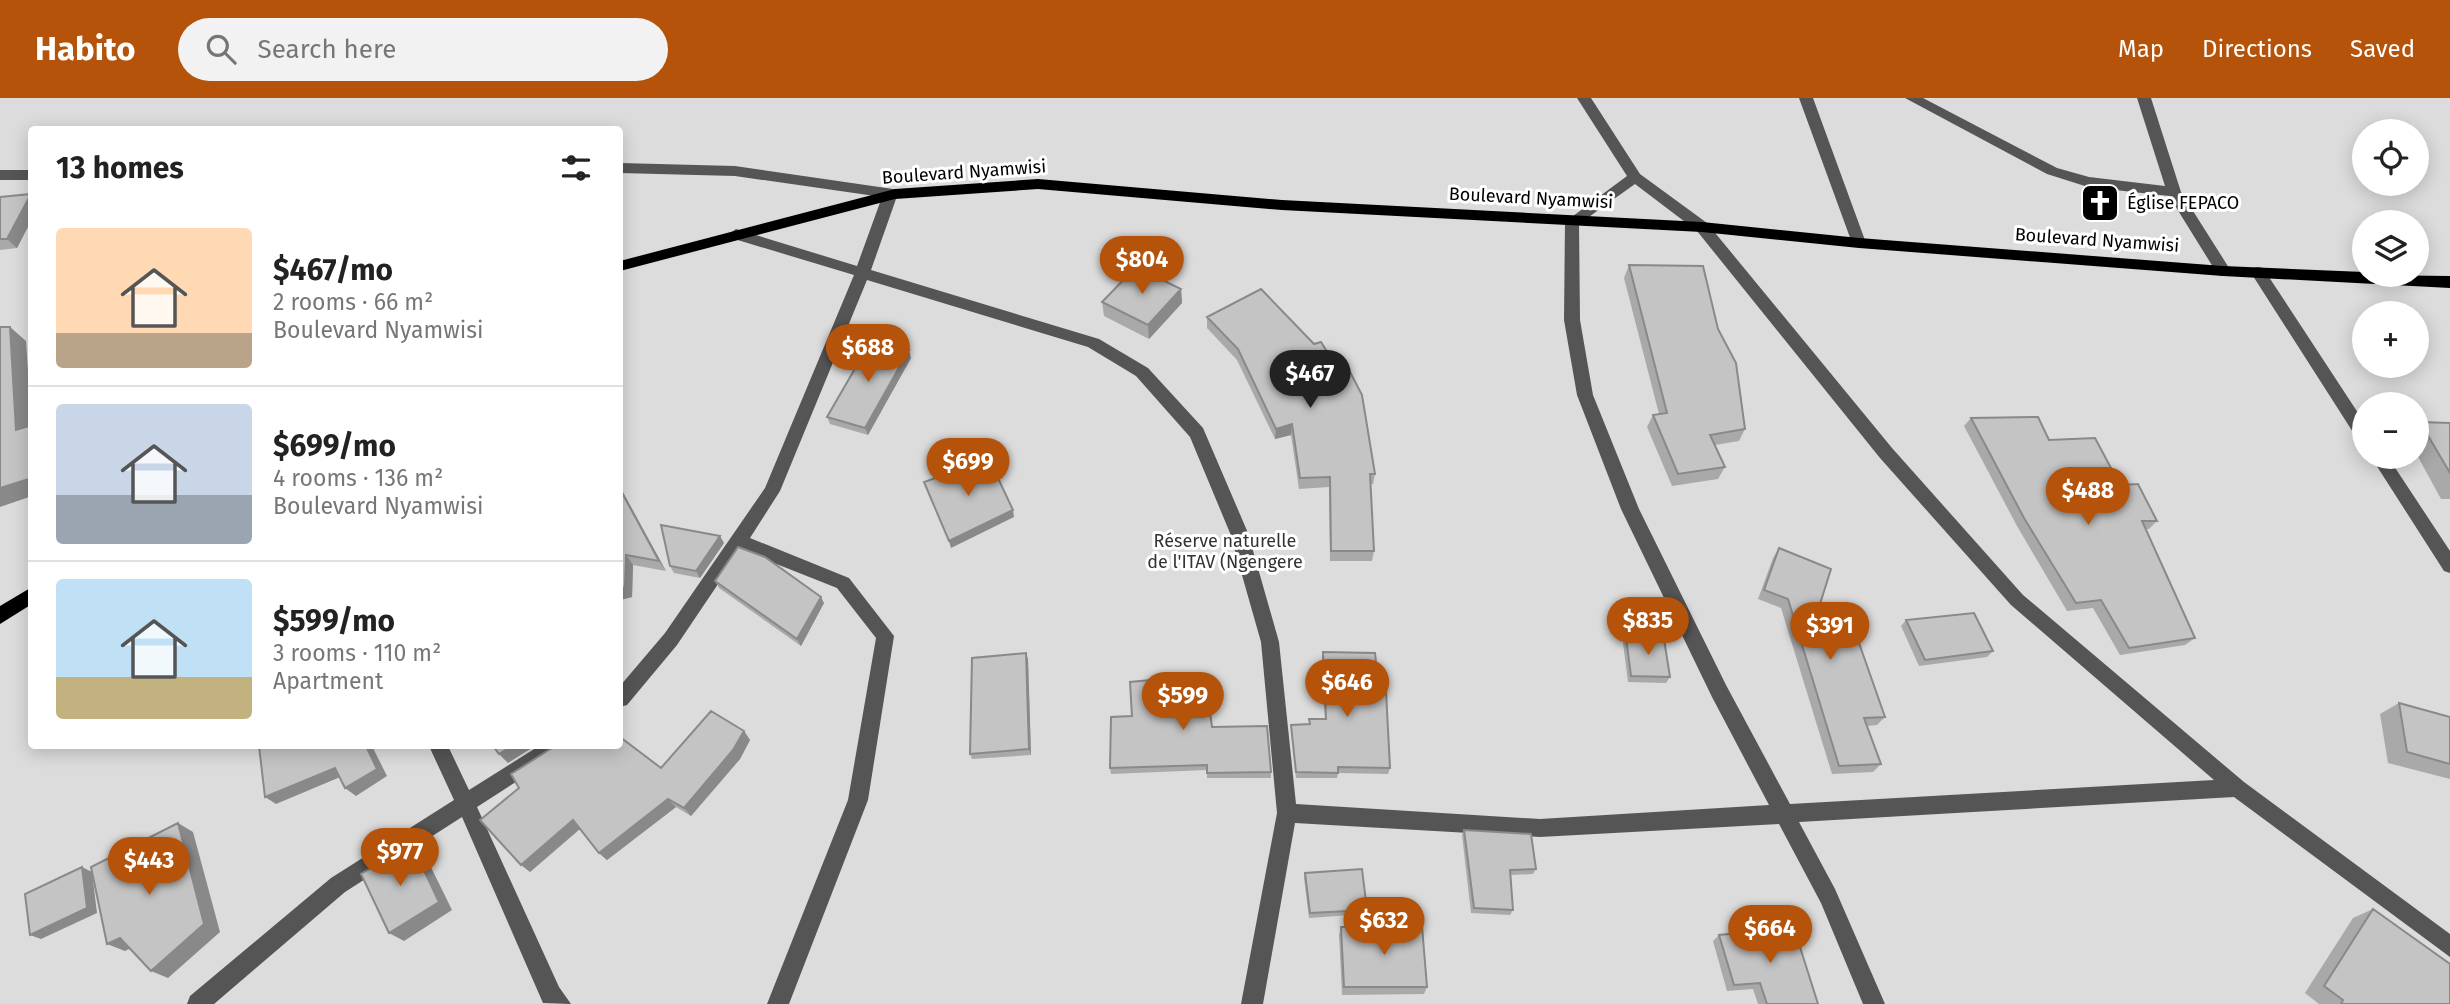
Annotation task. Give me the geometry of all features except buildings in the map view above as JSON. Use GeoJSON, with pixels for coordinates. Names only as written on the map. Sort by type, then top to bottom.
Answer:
{"type":"FeatureCollection","features":[{"type":"Feature","properties":{"kind":"main road","name":"Boulevard Nyamwisi"},"geometry":{"type":"LineString","coordinates":[[623,265],[893,195],[1038,184],[1269,204],[1702,227],[1859,243],[2223,271],[2450,282]]}},
{"type":"Feature","properties":{"kind":"main road"},"geometry":{"type":"LineString","coordinates":[[0,616],[28,597]]}},
{"type":"Feature","properties":{"kind":"street"},"geometry":{"type":"LineString","coordinates":[[1584,98],[1635,177],[1702,227],[1886,453],[2017,600],[2237,788],[2450,947]]}},
{"type":"Feature","properties":{"kind":"street"},"geometry":{"type":"LineString","coordinates":[[1806,98],[1859,243]]}},
{"type":"Feature","properties":{"kind":"street"},"geometry":{"type":"LineString","coordinates":[[1912,98],[2052,171],[2088,182],[2174,192]]}},
{"type":"Feature","properties":{"kind":"street"},"geometry":{"type":"LineString","coordinates":[[2144,98],[2174,192],[2223,271]]}},
{"type":"Feature","properties":{"kind":"street"},"geometry":{"type":"LineString","coordinates":[[623,168],[735,172],[893,195],[772,491],[671,639],[623,695]]}},
{"type":"Feature","properties":{"kind":"street"},"geometry":{"type":"LineString","coordinates":[[0,175],[28,175]]}},
{"type":"Feature","properties":{"kind":"street"},"geometry":{"type":"LineString","coordinates":[[1635,177],[1572,222],[1572,320],[1585,395],[1630,509],[1719,691],[1828,895],[1874,1004]]}},
{"type":"Feature","properties":{"kind":"street"},"geometry":{"type":"LineString","coordinates":[[736,234],[1093,344],[1142,372],[1197,433],[1239,533],[1270,642],[1287,813],[1252,1004]]}},
{"type":"Feature","properties":{"kind":"street"},"geometry":{"type":"LineString","coordinates":[[2258,272],[2352,417]]}},
{"type":"Feature","properties":{"kind":"street"},"geometry":{"type":"LineString","coordinates":[[2387,469],[2450,566]]}},
{"type":"Feature","properties":{"kind":"street"},"geometry":{"type":"LineString","coordinates":[[738,541],[843,583],[885,636],[858,800],[778,1004]]}},
{"type":"Feature","properties":{"kind":"street"},"geometry":{"type":"LineString","coordinates":[[440,749],[551,995],[560,1004]]}},
{"type":"Feature","properties":{"kind":"street"},"geometry":{"type":"LineString","coordinates":[[198,1004],[338,885],[550,749]]}},
{"type":"Feature","properties":{"kind":"street"},"geometry":{"type":"LineString","coordinates":[[1287,813],[1540,828],[2237,788]]}},
{"type":"Feature","properties":{"kind":"green space","name":"Réserve naturelle de l'ITAV (Ngengere"},"geometry":{"type":"Polygon","coordinates":[[[0,98],[2450,98],[2450,1004],[0,1004],[0,98]]]}},
{"type":"Feature","properties":{"kind":"place","name":"Église FEPACO"},"geometry":{"type":"Point","coordinates":[2100,203]}}]}
